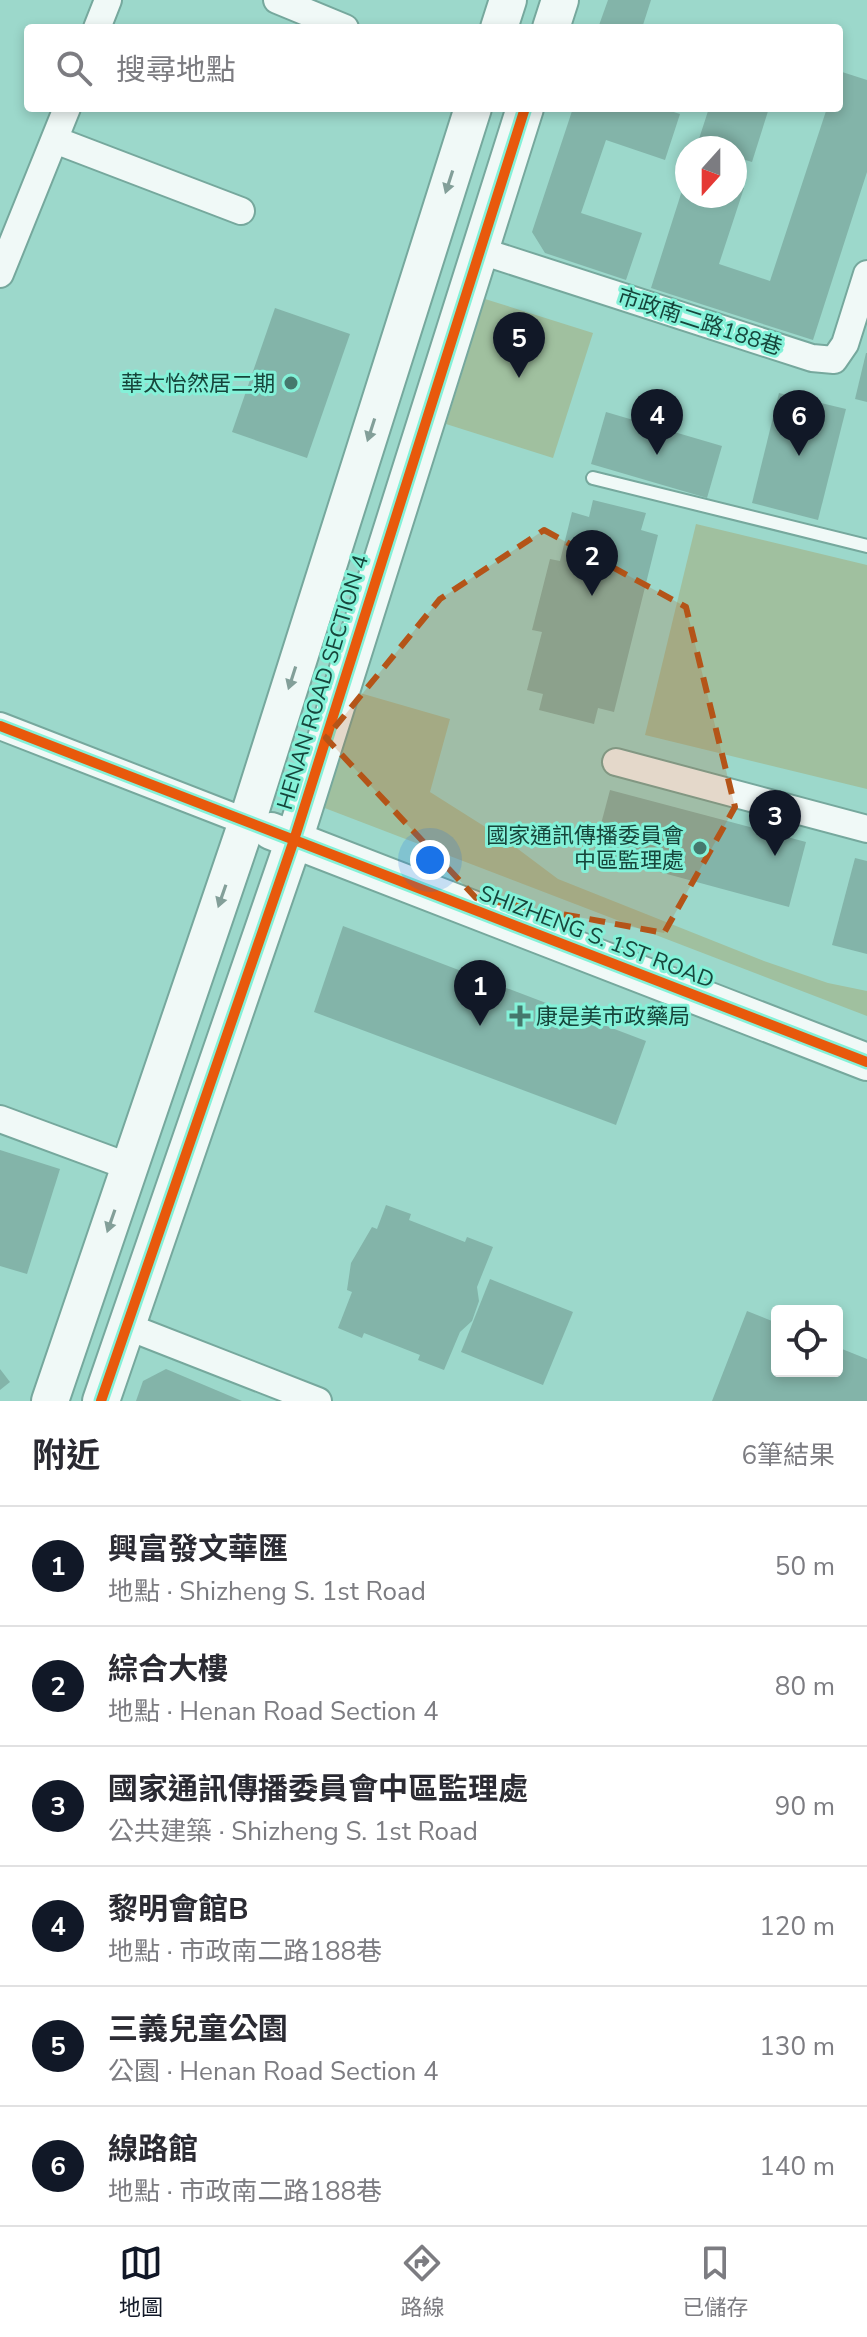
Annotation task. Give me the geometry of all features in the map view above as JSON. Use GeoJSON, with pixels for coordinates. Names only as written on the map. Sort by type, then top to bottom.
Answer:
{"type":"FeatureCollection","features":[{"type":"Feature","properties":{"kind":"street"},"geometry":{"type":"LineString","coordinates":[[98,24],[108,0]]}},
{"type":"Feature","properties":{"kind":"street"},"geometry":{"type":"LineString","coordinates":[[277,0],[335,24]]}},
{"type":"Feature","properties":{"kind":"street"},"geometry":{"type":"LineString","coordinates":[[500,24],[508,0]]}},
{"type":"Feature","properties":{"kind":"street"},"geometry":{"type":"LineString","coordinates":[[552,24],[560,0]]}},
{"type":"Feature","properties":{"kind":"street"},"geometry":{"type":"LineString","coordinates":[[0,274],[66,112]]}},
{"type":"Feature","properties":{"kind":"street","name":"HENAN ROAD SECTION 4"},"geometry":{"type":"LineString","coordinates":[[50,1401],[247,822],[472,112]]}},
{"type":"Feature","properties":{"kind":"street","name":"HENAN ROAD SECTION 4"},"geometry":{"type":"LineString","coordinates":[[101,1401],[294,840],[524,112]]}},
{"type":"Feature","properties":{"kind":"street"},"geometry":{"type":"LineString","coordinates":[[55,140],[241,211]]}},
{"type":"Feature","properties":{"kind":"street","name":"市政南二路188巷"},"geometry":{"type":"LineString","coordinates":[[478,250],[812,358],[834,360],[845,344],[867,274]]}},
{"type":"Feature","properties":{"kind":"street","name":"SHIZHENG S. 1ST ROAD"},"geometry":{"type":"LineString","coordinates":[[0,726],[867,1062]]}},
{"type":"Feature","properties":{"kind":"street"},"geometry":{"type":"LineString","coordinates":[[616,762],[867,829]]}},
{"type":"Feature","properties":{"kind":"street"},"geometry":{"type":"LineString","coordinates":[[0,1119],[130,1167]]}},
{"type":"Feature","properties":{"kind":"street"},"geometry":{"type":"LineString","coordinates":[[126,1326],[318,1401]]}},
{"type":"Feature","properties":{"kind":"lane"},"geometry":{"type":"LineString","coordinates":[[593,478],[867,546]]}},
{"type":"Feature","properties":{"kind":"highlighted area"},"geometry":{"type":"Polygon","coordinates":[[[544,530],[686,607],[735,807],[664,933],[476,898],[326,738],[440,599],[544,530]]]}},
{"type":"Feature","properties":{"kind":"green space"},"geometry":{"type":"Polygon","coordinates":[[[485,299],[593,333],[553,458],[446,424],[485,299]]]}},
{"type":"Feature","properties":{"kind":"green space"},"geometry":{"type":"Polygon","coordinates":[[[696,524],[867,565],[867,789],[645,735],[696,524]]]}},
{"type":"Feature","properties":{"kind":"green space"},"geometry":{"type":"Polygon","coordinates":[[[360,693],[450,719],[430,792],[506,840],[558,879],[764,961],[828,983],[867,991],[867,1016],[322,807],[360,693]]]}},
{"type":"Feature","properties":{"kind":"building"},"geometry":{"type":"Polygon","coordinates":[[[608,0],[651,0],[643,24],[599,24],[608,0]]]}},
{"type":"Feature","properties":{"kind":"building"},"geometry":{"type":"Polygon","coordinates":[[[843,72],[867,80],[867,172],[813,340],[651,288],[676,208],[737,208],[719,264],[770,281],[826,112],[843,112],[843,72]]]}},
{"type":"Feature","properties":{"kind":"building"},"geometry":{"type":"Polygon","coordinates":[[[572,112],[680,114],[665,160],[606,140],[581,213],[642,233],[626,280],[545,253],[532,232],[572,112]]]}},
{"type":"Feature","properties":{"kind":"building"},"geometry":{"type":"Polygon","coordinates":[[[708,112],[768,112],[752,162],[747,161],[747,136],[700,136],[708,112]]]}},
{"type":"Feature","properties":{"kind":"building","name":"華太怡然居二期"},"geometry":{"type":"Polygon","coordinates":[[[275,308],[350,334],[307,458],[232,432],[275,308]]]}},
{"type":"Feature","properties":{"kind":"building"},"geometry":{"type":"Polygon","coordinates":[[[867,353],[867,402],[855,399],[867,353]]]}},
{"type":"Feature","properties":{"kind":"building"},"geometry":{"type":"Polygon","coordinates":[[[779,393],[846,409],[818,520],[752,503],[779,393]]]}},
{"type":"Feature","properties":{"kind":"building"},"geometry":{"type":"Polygon","coordinates":[[[606,412],[722,446],[707,498],[591,464],[606,412]]]}},
{"type":"Feature","properties":{"kind":"building"},"geometry":{"type":"Polygon","coordinates":[[[593,500],[646,513],[641,530],[658,535],[614,712],[598,708],[594,724],[539,710],[543,694],[527,690],[542,632],[532,630],[550,559],[560,561],[572,512],[589,517],[593,500]]]}},
{"type":"Feature","properties":{"kind":"building","name":"國家通訊傳播委員會 中區監理處"},"geometry":{"type":"Polygon","coordinates":[[[610,790],[806,842],[789,907],[593,854],[610,790]]]}},
{"type":"Feature","properties":{"kind":"building"},"geometry":{"type":"Polygon","coordinates":[[[855,858],[867,861],[867,954],[832,945],[855,858]]]}},
{"type":"Feature","properties":{"kind":"building"},"geometry":{"type":"Polygon","coordinates":[[[343,926],[646,1041],[616,1125],[314,1012],[343,926]]]}},
{"type":"Feature","properties":{"kind":"building"},"geometry":{"type":"Polygon","coordinates":[[[0,1150],[60,1169],[27,1274],[0,1266],[0,1150]]]}},
{"type":"Feature","properties":{"kind":"building"},"geometry":{"type":"Polygon","coordinates":[[[386,1205],[411,1214],[409,1220],[465,1242],[467,1237],[493,1247],[477,1287],[479,1301],[472,1321],[460,1332],[444,1370],[418,1360],[420,1355],[364,1333],[362,1338],[338,1328],[352,1292],[347,1290],[351,1263],[372,1227],[377,1229],[386,1205]]]}},
{"type":"Feature","properties":{"kind":"building"},"geometry":{"type":"Polygon","coordinates":[[[490,1279],[573,1312],[543,1385],[461,1352],[490,1279]]]}},
{"type":"Feature","properties":{"kind":"building"},"geometry":{"type":"Polygon","coordinates":[[[747,1311],[771,1321],[771,1377],[843,1377],[843,1349],[867,1359],[867,1401],[712,1401],[747,1311]]]}},
{"type":"Feature","properties":{"kind":"building"},"geometry":{"type":"Polygon","coordinates":[[[0,1369],[10,1382],[0,1390],[0,1369]]]}},
{"type":"Feature","properties":{"kind":"building"},"geometry":{"type":"Polygon","coordinates":[[[166,1369],[242,1401],[136,1401],[143,1381],[166,1369]]]}},
{"type":"Feature","properties":{"kind":"cycle path"},"geometry":{"type":"LineString","coordinates":[[101,1401],[294,840],[524,112]]}},
{"type":"Feature","properties":{"kind":"cycle path"},"geometry":{"type":"LineString","coordinates":[[0,726],[867,1062]]}},
{"type":"Feature","properties":{"kind":"place","name":"三義兒童公園"},"geometry":{"type":"Point","coordinates":[519,378]}},
{"type":"Feature","properties":{"kind":"place","name":"華太怡然居二期"},"geometry":{"type":"Point","coordinates":[291,383]}},
{"type":"Feature","properties":{"kind":"place","name":"黎明會館B"},"geometry":{"type":"Point","coordinates":[657,455]}},
{"type":"Feature","properties":{"kind":"place","name":"線路館"},"geometry":{"type":"Point","coordinates":[799,456]}},
{"type":"Feature","properties":{"kind":"place","name":"綜合大樓"},"geometry":{"type":"Point","coordinates":[592,596]}},
{"type":"Feature","properties":{"kind":"place","name":"國家通訊傳播委員會 中區監理處"},"geometry":{"type":"Point","coordinates":[700,848]}},
{"type":"Feature","properties":{"kind":"place","name":"國家通訊傳播委員會中區監理處"},"geometry":{"type":"Point","coordinates":[775,856]}},
{"type":"Feature","properties":{"kind":"place","name":"康是美市政藥局"},"geometry":{"type":"Point","coordinates":[520,1016]}},
{"type":"Feature","properties":{"kind":"place","name":"興富發文華匯"},"geometry":{"type":"Point","coordinates":[480,1026]}}]}
